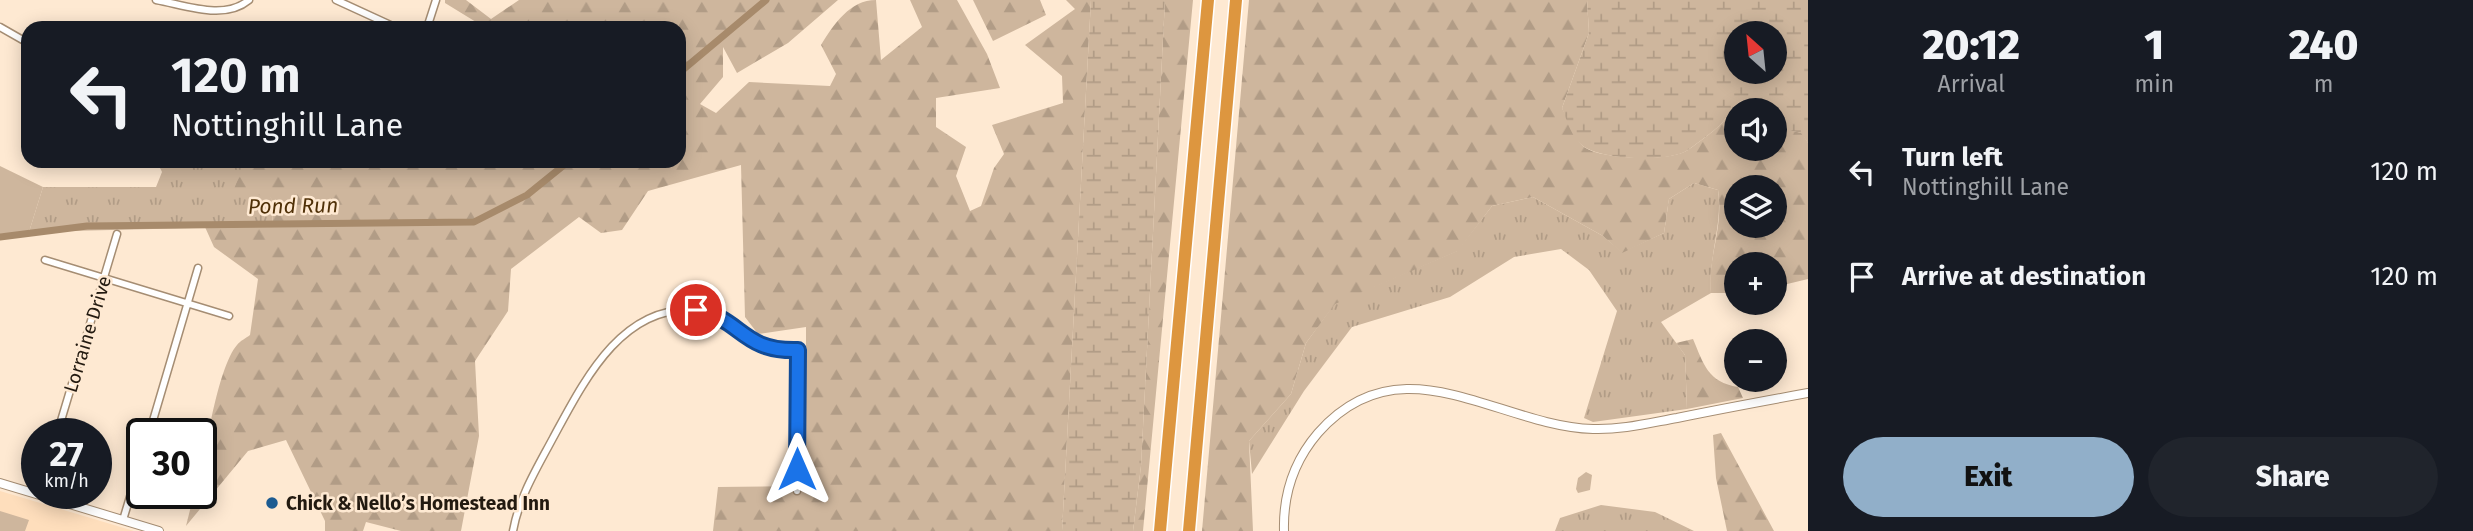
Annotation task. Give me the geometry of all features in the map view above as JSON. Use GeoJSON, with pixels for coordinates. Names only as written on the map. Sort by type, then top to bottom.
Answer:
{"type":"FeatureCollection","features":[{"type":"Feature","properties":{"kind":"highway"},"geometry":{"type":"LineString","coordinates":[[1160,531],[1208,0]]}},
{"type":"Feature","properties":{"kind":"highway"},"geometry":{"type":"LineString","coordinates":[[1189,531],[1236,0]]}},
{"type":"Feature","properties":{"kind":"street"},"geometry":{"type":"LineString","coordinates":[[156,0],[219,11],[234,9],[249,0]]}},
{"type":"Feature","properties":{"kind":"street"},"geometry":{"type":"LineString","coordinates":[[336,0],[382,21]]}},
{"type":"Feature","properties":{"kind":"street"},"geometry":{"type":"LineString","coordinates":[[429,21],[436,0]]}},
{"type":"Feature","properties":{"kind":"street"},"geometry":{"type":"LineString","coordinates":[[0,27],[21,39]]}},
{"type":"Feature","properties":{"kind":"street","name":"Lorraine Drive"},"geometry":{"type":"LineString","coordinates":[[62,418],[117,234]]}},
{"type":"Feature","properties":{"kind":"street"},"geometry":{"type":"LineString","coordinates":[[45,260],[229,316]]}},
{"type":"Feature","properties":{"kind":"street"},"geometry":{"type":"LineString","coordinates":[[154,418],[198,268]]}},
{"type":"Feature","properties":{"kind":"street"},"geometry":{"type":"LineString","coordinates":[[513,531],[531,479],[602,356],[634,328],[657,317],[686,310],[717,316],[760,346],[798,350],[797,491]]}},
{"type":"Feature","properties":{"kind":"street"},"geometry":{"type":"LineString","coordinates":[[1284,531],[1288,488],[1297,463],[1312,440],[1347,408],[1388,392],[1419,388],[1447,391],[1559,425],[1591,429],[1623,428],[1808,393]]}},
{"type":"Feature","properties":{"kind":"street"},"geometry":{"type":"LineString","coordinates":[[0,483],[21,489]]}},
{"type":"Feature","properties":{"kind":"street"},"geometry":{"type":"LineString","coordinates":[[87,509],[159,531]]}},
{"type":"Feature","properties":{"kind":"street"},"geometry":{"type":"LineString","coordinates":[[123,520],[126,509]]}},
{"type":"Feature","properties":{"kind":"shaded area"},"geometry":{"type":"Polygon","coordinates":[[[0,491],[21,497],[21,509],[60,509],[134,531],[0,531],[0,491]]]}},
{"type":"Feature","properties":{"kind":"green space"},"geometry":{"type":"Polygon","coordinates":[[[445,0],[466,0],[491,19],[519,0],[838,0],[788,43],[737,73],[723,47],[723,77],[700,104],[716,113],[749,82],[830,86],[836,74],[821,45],[837,22],[858,4],[876,0],[881,60],[922,27],[910,0],[957,0],[987,54],[1000,88],[936,98],[936,127],[966,147],[956,176],[970,211],[981,206],[994,168],[1004,154],[992,125],[1063,103],[1062,76],[1025,45],[1075,9],[1066,0],[1091,0],[1062,531],[713,531],[718,487],[806,486],[806,327],[758,334],[745,317],[741,165],[648,191],[622,230],[601,233],[579,217],[511,269],[508,311],[475,361],[479,436],[461,531],[401,531],[366,522],[363,531],[325,531],[325,521],[286,440],[248,451],[217,488],[217,418],[212,418],[230,356],[237,345],[250,335],[258,279],[214,247],[205,227],[273,225],[271,198],[234,189],[241,168],[686,168],[686,21],[474,21],[445,3],[445,0]]]}},
{"type":"Feature","properties":{"kind":"green space"},"geometry":{"type":"Polygon","coordinates":[[[973,0],[1040,0],[1046,15],[993,41],[973,0]]]}},
{"type":"Feature","properties":{"kind":"green space"},"geometry":{"type":"Polygon","coordinates":[[[1091,0],[1165,0],[1141,466],[1133,531],[1062,531],[1091,0]]]}},
{"type":"Feature","properties":{"kind":"green space"},"geometry":{"type":"Polygon","coordinates":[[[1165,0],[1193,0],[1143,531],[1133,531],[1141,466],[1165,0]]]}},
{"type":"Feature","properties":{"kind":"green space"},"geometry":{"type":"Polygon","coordinates":[[[1249,0],[1587,0],[1589,33],[1562,108],[1580,143],[1591,151],[1635,158],[1679,154],[1688,150],[1724,120],[1724,161],[1787,161],[1787,130],[1802,133],[1808,143],[1808,279],[1787,284],[1787,252],[1724,252],[1724,293],[1711,293],[1711,267],[1719,217],[1718,190],[1694,183],[1669,199],[1664,233],[1622,253],[1603,236],[1533,197],[1492,206],[1458,251],[1335,304],[1306,343],[1291,394],[1249,441],[1253,531],[1202,531],[1249,0]]]}},
{"type":"Feature","properties":{"kind":"green space"},"geometry":{"type":"Polygon","coordinates":[[[1587,0],[1808,0],[1808,143],[1801,133],[1787,130],[1787,98],[1724,98],[1724,120],[1715,129],[1688,150],[1666,157],[1651,158],[1619,157],[1592,151],[1583,146],[1570,129],[1562,108],[1589,33],[1587,0]]]}},
{"type":"Feature","properties":{"kind":"green space"},"geometry":{"type":"Polygon","coordinates":[[[0,166],[43,187],[29,232],[0,234],[0,166]]]}},
{"type":"Feature","properties":{"kind":"green space"},"geometry":{"type":"Polygon","coordinates":[[[160,168],[243,168],[271,198],[273,226],[29,232],[43,187],[156,187],[162,172],[160,168]]]}},
{"type":"Feature","properties":{"kind":"green space"},"geometry":{"type":"Polygon","coordinates":[[[1694,183],[1718,190],[1719,216],[1711,293],[1661,322],[1685,355],[1687,409],[1593,422],[1584,418],[1617,311],[1589,270],[1561,249],[1514,257],[1450,297],[1352,327],[1304,391],[1252,474],[1249,441],[1291,394],[1306,343],[1335,303],[1457,251],[1492,206],[1533,197],[1603,236],[1622,252],[1664,233],[1669,199],[1694,183]]]}},
{"type":"Feature","properties":{"kind":"green space"},"geometry":{"type":"Polygon","coordinates":[[[1693,339],[1708,371],[1724,383],[1724,392],[1740,392],[1743,398],[1687,409],[1685,355],[1676,343],[1693,339]]]}},
{"type":"Feature","properties":{"kind":"green space"},"geometry":{"type":"Polygon","coordinates":[[[1721,433],[1774,531],[1727,531],[1716,478],[1713,435],[1721,433]]]}},
{"type":"Feature","properties":{"kind":"green space"},"geometry":{"type":"Polygon","coordinates":[[[1586,472],[1592,475],[1590,490],[1578,493],[1578,478],[1586,472]]]}},
{"type":"Feature","properties":{"kind":"green space"},"geometry":{"type":"Polygon","coordinates":[[[1601,505],[1655,512],[1694,531],[1555,531],[1560,518],[1601,505]]]}},
{"type":"Feature","properties":{"kind":"green space"},"geometry":{"type":"Polygon","coordinates":[[[190,509],[200,509],[186,526],[190,509]]]}},
{"type":"Feature","properties":{"kind":"green space"},"geometry":{"type":"Polygon","coordinates":[[[0,511],[29,520],[25,531],[0,531],[0,511]]]}},
{"type":"Feature","properties":{"kind":"waterway","name":"Pond Run"},"geometry":{"type":"LineString","coordinates":[[686,67],[766,0]]}},
{"type":"Feature","properties":{"kind":"waterway","name":"Pond Run"},"geometry":{"type":"LineString","coordinates":[[0,237],[87,226],[474,222],[527,195],[560,168]]}},
{"type":"Feature","properties":{"kind":"place","name":"Chick & Nello’s Homestead Inn"},"geometry":{"type":"Point","coordinates":[272,503]}},
{"type":"Feature","properties":{"kind":"route"},"geometry":{"type":"LineString","coordinates":[[696,310],[727,321],[760,346],[798,350],[797,469]]}}]}
